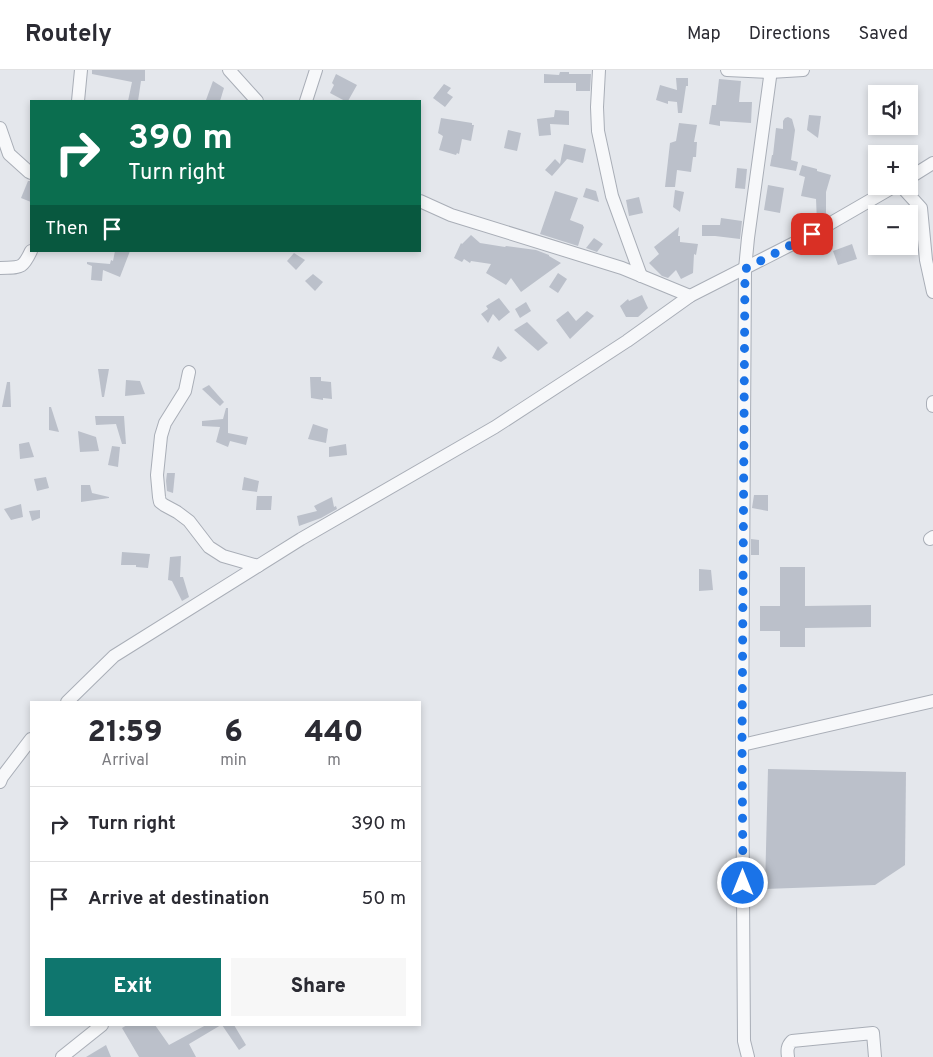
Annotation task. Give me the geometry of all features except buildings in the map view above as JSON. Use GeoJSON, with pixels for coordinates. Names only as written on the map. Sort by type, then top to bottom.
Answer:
{"type":"FeatureCollection","features":[{"type":"Feature","properties":{"kind":"street"},"geometry":{"type":"LineString","coordinates":[[78,100],[81,70]]}},
{"type":"Feature","properties":{"kind":"street"},"geometry":{"type":"LineString","coordinates":[[229,70],[256,100]]}},
{"type":"Feature","properties":{"kind":"street"},"geometry":{"type":"LineString","coordinates":[[306,100],[316,70]]}},
{"type":"Feature","properties":{"kind":"street"},"geometry":{"type":"LineString","coordinates":[[599,70],[598,131],[612,196],[641,276]]}},
{"type":"Feature","properties":{"kind":"street"},"geometry":{"type":"LineString","coordinates":[[727,70],[803,70]]}},
{"type":"Feature","properties":{"kind":"street"},"geometry":{"type":"LineString","coordinates":[[748,1057],[744,1041],[742,745],[745,269],[770,71]]}},
{"type":"Feature","properties":{"kind":"street"},"geometry":{"type":"LineString","coordinates":[[0,128],[9,154],[30,173]]}},
{"type":"Feature","properties":{"kind":"street"},"geometry":{"type":"LineString","coordinates":[[918,172],[933,163]]}},
{"type":"Feature","properties":{"kind":"street"},"geometry":{"type":"LineString","coordinates":[[68,701],[114,656],[301,539],[495,427],[627,341],[690,296],[812,234],[879,195]]}},
{"type":"Feature","properties":{"kind":"street"},"geometry":{"type":"LineString","coordinates":[[909,195],[921,208],[926,260],[933,292]]}},
{"type":"Feature","properties":{"kind":"street"},"geometry":{"type":"LineString","coordinates":[[421,201],[451,215],[622,268],[690,296]]}},
{"type":"Feature","properties":{"kind":"street"},"geometry":{"type":"LineString","coordinates":[[0,268],[20,267],[26,262],[31,252]]}},
{"type":"Feature","properties":{"kind":"street"},"geometry":{"type":"LineString","coordinates":[[189,372],[185,391],[165,423],[161,436],[157,475],[160,502],[189,521],[209,547],[223,556],[258,566]]}},
{"type":"Feature","properties":{"kind":"street"},"geometry":{"type":"LineString","coordinates":[[742,745],[933,701]]}},
{"type":"Feature","properties":{"kind":"street"},"geometry":{"type":"LineString","coordinates":[[0,782],[30,739]]}},
{"type":"Feature","properties":{"kind":"street"},"geometry":{"type":"LineString","coordinates":[[62,1057],[101,1026]]}},
{"type":"Feature","properties":{"kind":"street"},"geometry":{"type":"LineString","coordinates":[[788,1057],[788,1045],[792,1041],[873,1033],[875,1057]]}},
{"type":"Feature","properties":{"kind":"route"},"geometry":{"type":"LineString","coordinates":[[743,883],[745,269],[812,234]]}}]}
